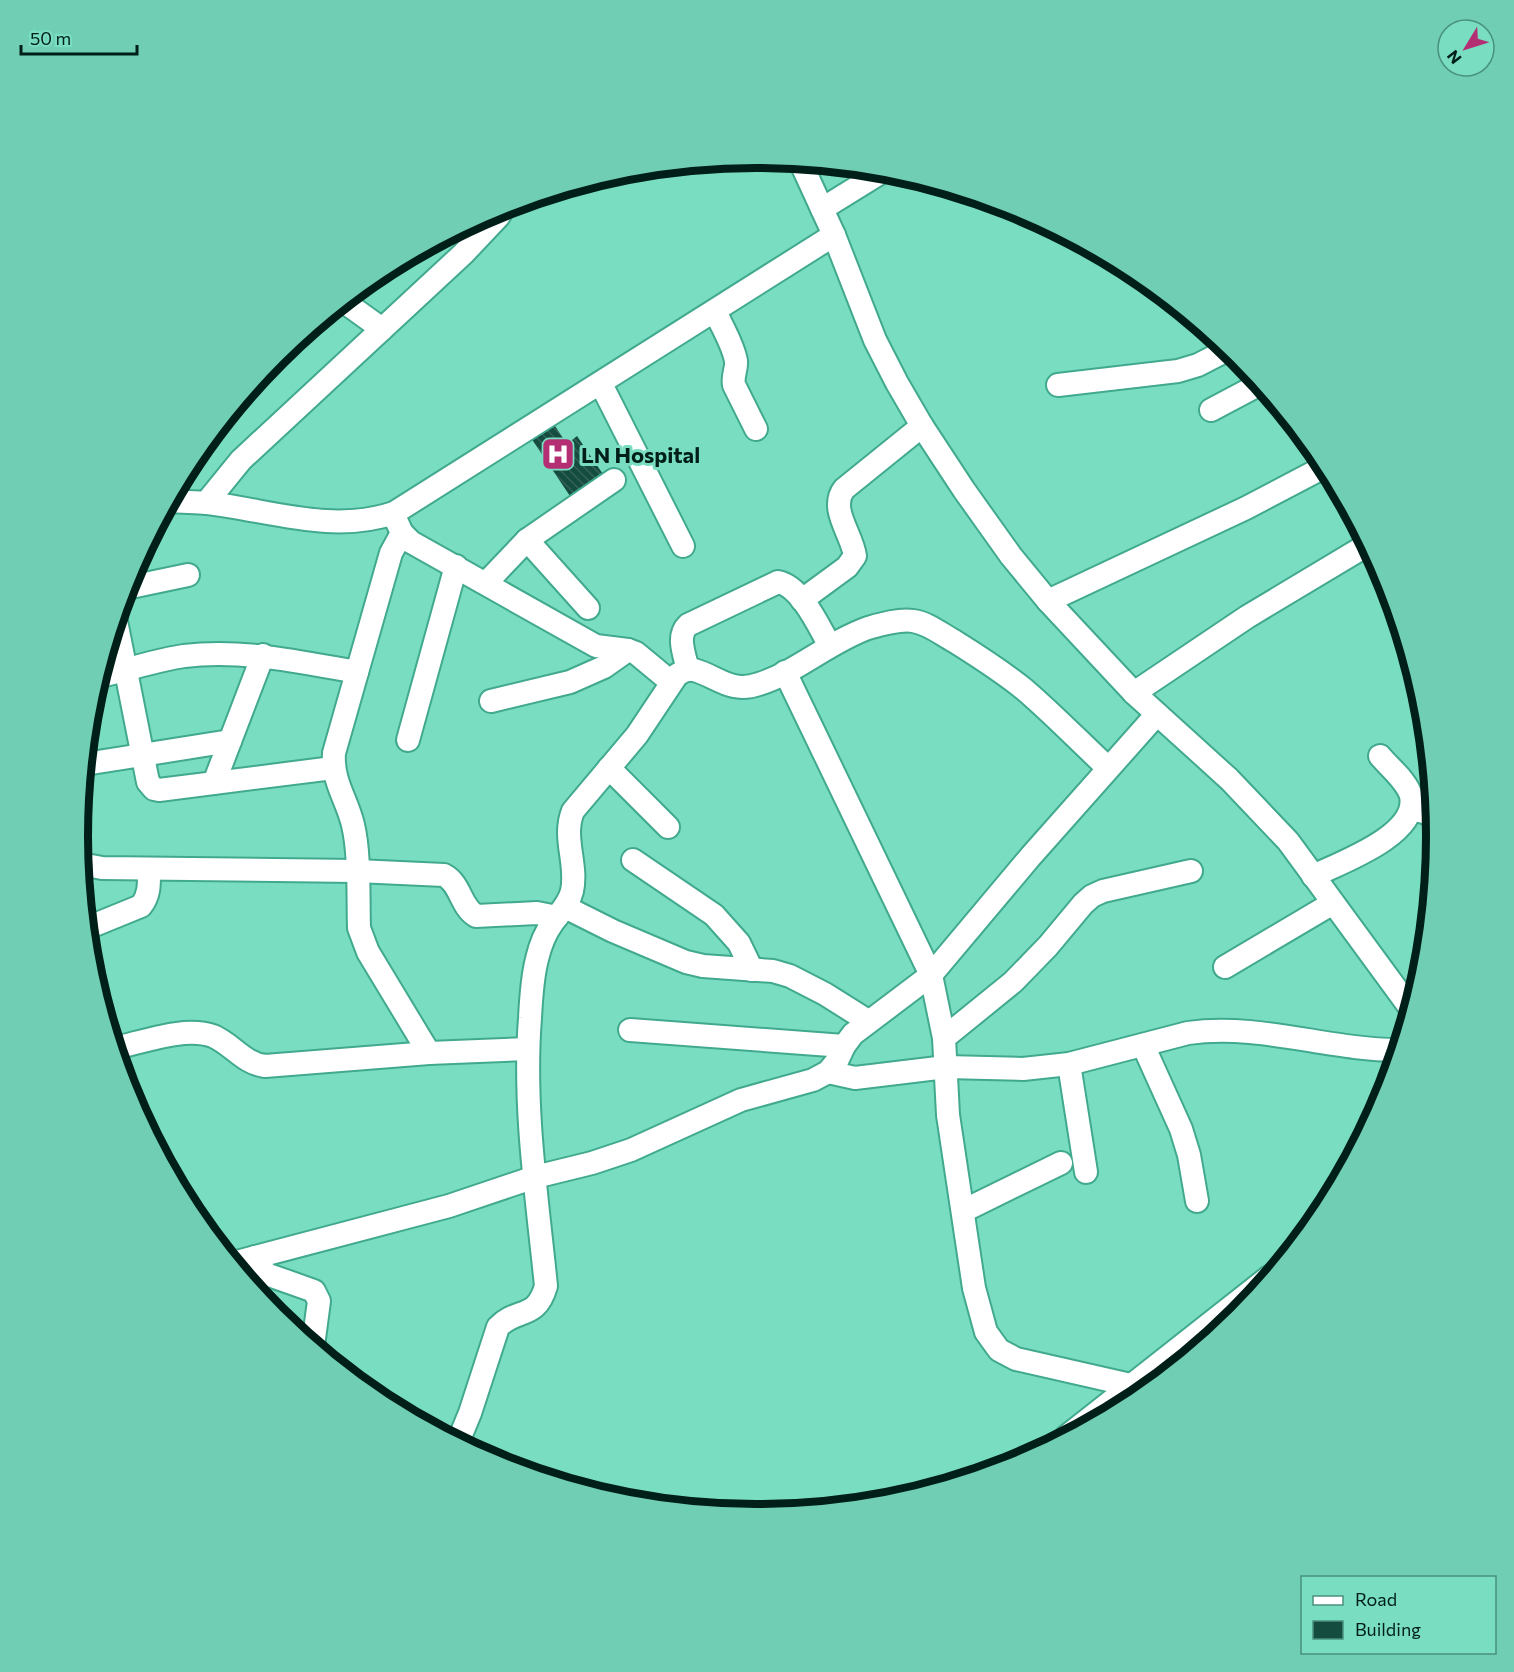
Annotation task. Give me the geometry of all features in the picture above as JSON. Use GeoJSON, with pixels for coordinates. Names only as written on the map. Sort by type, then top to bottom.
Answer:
{"type":"FeatureCollection","features":[{"type":"Feature","properties":{"kind":"street"},"geometry":{"type":"LineString","coordinates":[[804,169],[834,235],[875,340],[922,426],[1004,546],[1048,601],[1134,693],[1230,779],[1288,841],[1405,1001]]}},
{"type":"Feature","properties":{"kind":"street"},"geometry":{"type":"LineString","coordinates":[[822,209],[873,178]]}},
{"type":"Feature","properties":{"kind":"street"},"geometry":{"type":"LineString","coordinates":[[206,503],[241,460],[463,254],[494,221]]}},
{"type":"Feature","properties":{"kind":"street"},"geometry":{"type":"LineString","coordinates":[[178,501],[206,503],[311,521],[398,523],[601,384],[834,235]]}},
{"type":"Feature","properties":{"kind":"street"},"geometry":{"type":"LineString","coordinates":[[350,306],[382,329]]}},
{"type":"Feature","properties":{"kind":"street"},"geometry":{"type":"LineString","coordinates":[[715,311],[735,356],[734,385],[756,429]]}},
{"type":"Feature","properties":{"kind":"street"},"geometry":{"type":"LineString","coordinates":[[1058,385],[1178,371],[1198,365],[1220,354]]}},
{"type":"Feature","properties":{"kind":"street"},"geometry":{"type":"LineString","coordinates":[[601,384],[682,546]]}},
{"type":"Feature","properties":{"kind":"street"},"geometry":{"type":"LineString","coordinates":[[1211,410],[1253,388]]}},
{"type":"Feature","properties":{"kind":"street"},"geometry":{"type":"LineString","coordinates":[[802,600],[848,567],[855,556],[837,504],[838,496],[922,426]]}},
{"type":"Feature","properties":{"kind":"street"},"geometry":{"type":"LineString","coordinates":[[1048,601],[1246,508],[1317,471]]}},
{"type":"Feature","properties":{"kind":"street"},"geometry":{"type":"LineString","coordinates":[[486,583],[527,540],[614,480]]}},
{"type":"Feature","properties":{"kind":"street"},"geometry":{"type":"LineString","coordinates":[[398,523],[411,542],[596,646],[628,650],[680,676]]}},
{"type":"Feature","properties":{"kind":"street"},"geometry":{"type":"LineString","coordinates":[[398,523],[334,753],[333,768],[353,823],[357,847],[359,928],[362,939],[429,1053]]}},
{"type":"Feature","properties":{"kind":"street"},"geometry":{"type":"LineString","coordinates":[[527,540],[588,608]]}},
{"type":"Feature","properties":{"kind":"street"},"geometry":{"type":"LineString","coordinates":[[1134,693],[1247,617],[1361,549]]}},
{"type":"Feature","properties":{"kind":"street"},"geometry":{"type":"LineString","coordinates":[[408,741],[456,566]]}},
{"type":"Feature","properties":{"kind":"street"},"geometry":{"type":"LineString","coordinates":[[137,586],[188,575]]}},
{"type":"Feature","properties":{"kind":"street"},"geometry":{"type":"LineString","coordinates":[[680,676],[682,634],[688,625],[778,582],[789,587],[802,600],[830,646]]}},
{"type":"Feature","properties":{"kind":"street"},"geometry":{"type":"LineString","coordinates":[[461,1436],[498,1328],[504,1321],[536,1307],[546,1286],[529,1110],[527,1049],[537,961],[542,941],[572,894],[574,879],[568,823],[573,811],[637,735],[680,676],[694,670],[722,683],[741,687],[756,686],[868,628],[887,623],[915,622],[931,628],[984,660],[1024,689],[1108,768]]}},
{"type":"Feature","properties":{"kind":"street"},"geometry":{"type":"LineString","coordinates":[[119,637],[148,782],[154,789],[333,768]]}},
{"type":"Feature","properties":{"kind":"street"},"geometry":{"type":"LineString","coordinates":[[491,701],[570,682],[604,667],[628,650]]}},
{"type":"Feature","properties":{"kind":"street"},"geometry":{"type":"LineString","coordinates":[[108,674],[182,657],[218,654],[263,656],[357,672]]}},
{"type":"Feature","properties":{"kind":"street"},"geometry":{"type":"LineString","coordinates":[[214,783],[263,656]]}},
{"type":"Feature","properties":{"kind":"street"},"geometry":{"type":"LineString","coordinates":[[785,672],[931,975],[944,1038],[948,1114],[974,1288],[986,1332],[999,1350],[1016,1359],[1136,1386]]}},
{"type":"Feature","properties":{"kind":"street"},"geometry":{"type":"LineString","coordinates":[[241,1261],[449,1206],[535,1177],[592,1163],[631,1150],[741,1100],[813,1080],[828,1072],[853,1034],[931,975],[1031,856],[1157,714]]}},
{"type":"Feature","properties":{"kind":"street"},"geometry":{"type":"LineString","coordinates":[[93,763],[230,741]]}},
{"type":"Feature","properties":{"kind":"street"},"geometry":{"type":"LineString","coordinates":[[1314,876],[1392,835],[1406,820],[1411,809],[1411,796],[1406,785],[1380,756]]}},
{"type":"Feature","properties":{"kind":"street"},"geometry":{"type":"LineString","coordinates":[[609,768],[668,827]]}},
{"type":"Feature","properties":{"kind":"street"},"geometry":{"type":"LineString","coordinates":[[1411,809],[1425,812]]}},
{"type":"Feature","properties":{"kind":"street"},"geometry":{"type":"LineString","coordinates":[[633,860],[714,915],[739,943],[752,970]]}},
{"type":"Feature","properties":{"kind":"street"},"geometry":{"type":"LineString","coordinates":[[89,866],[102,868],[357,871],[444,875],[454,883],[467,909],[476,916],[561,912],[686,962],[703,966],[773,971],[790,976],[825,994],[868,1021]]}},
{"type":"Feature","properties":{"kind":"street"},"geometry":{"type":"LineString","coordinates":[[94,925],[141,906],[147,899],[149,890],[149,869]]}},
{"type":"Feature","properties":{"kind":"street"},"geometry":{"type":"LineString","coordinates":[[944,1038],[1012,982],[1048,946],[1092,896],[1103,891],[1191,871]]}},
{"type":"Feature","properties":{"kind":"street"},"geometry":{"type":"LineString","coordinates":[[1225,967],[1333,903]]}},
{"type":"Feature","properties":{"kind":"street"},"geometry":{"type":"LineString","coordinates":[[630,1030],[844,1046]]}},
{"type":"Feature","properties":{"kind":"street"},"geometry":{"type":"LineString","coordinates":[[828,1072],[855,1078],[946,1067],[1023,1069],[1069,1064],[1188,1033],[1224,1030],[1391,1049]]}},
{"type":"Feature","properties":{"kind":"street"},"geometry":{"type":"LineString","coordinates":[[123,1046],[178,1033],[200,1034],[212,1036],[255,1065],[265,1066],[429,1053],[527,1049]]}},
{"type":"Feature","properties":{"kind":"street"},"geometry":{"type":"LineString","coordinates":[[1143,1045],[1181,1129],[1189,1155],[1197,1202]]}},
{"type":"Feature","properties":{"kind":"street"},"geometry":{"type":"LineString","coordinates":[[1069,1064],[1086,1172]]}},
{"type":"Feature","properties":{"kind":"street"},"geometry":{"type":"LineString","coordinates":[[963,1211],[1061,1163]]}},
{"type":"Feature","properties":{"kind":"street"},"geometry":{"type":"LineString","coordinates":[[255,1257],[266,1274],[314,1290],[319,1300],[315,1338]]}},
{"type":"Feature","properties":{"kind":"street"},"geometry":{"type":"LineString","coordinates":[[1163,1367],[1219,1319]]}},
{"type":"Feature","properties":{"kind":"building"},"geometry":{"type":"Polygon","coordinates":[[[551,420],[567,444],[577,436],[607,480],[574,502],[529,435],[551,420]]]}},
{"type":"Feature","properties":{"kind":"place","name":"LN Hospital"},"geometry":{"type":"Point","coordinates":[558,454]}}]}
